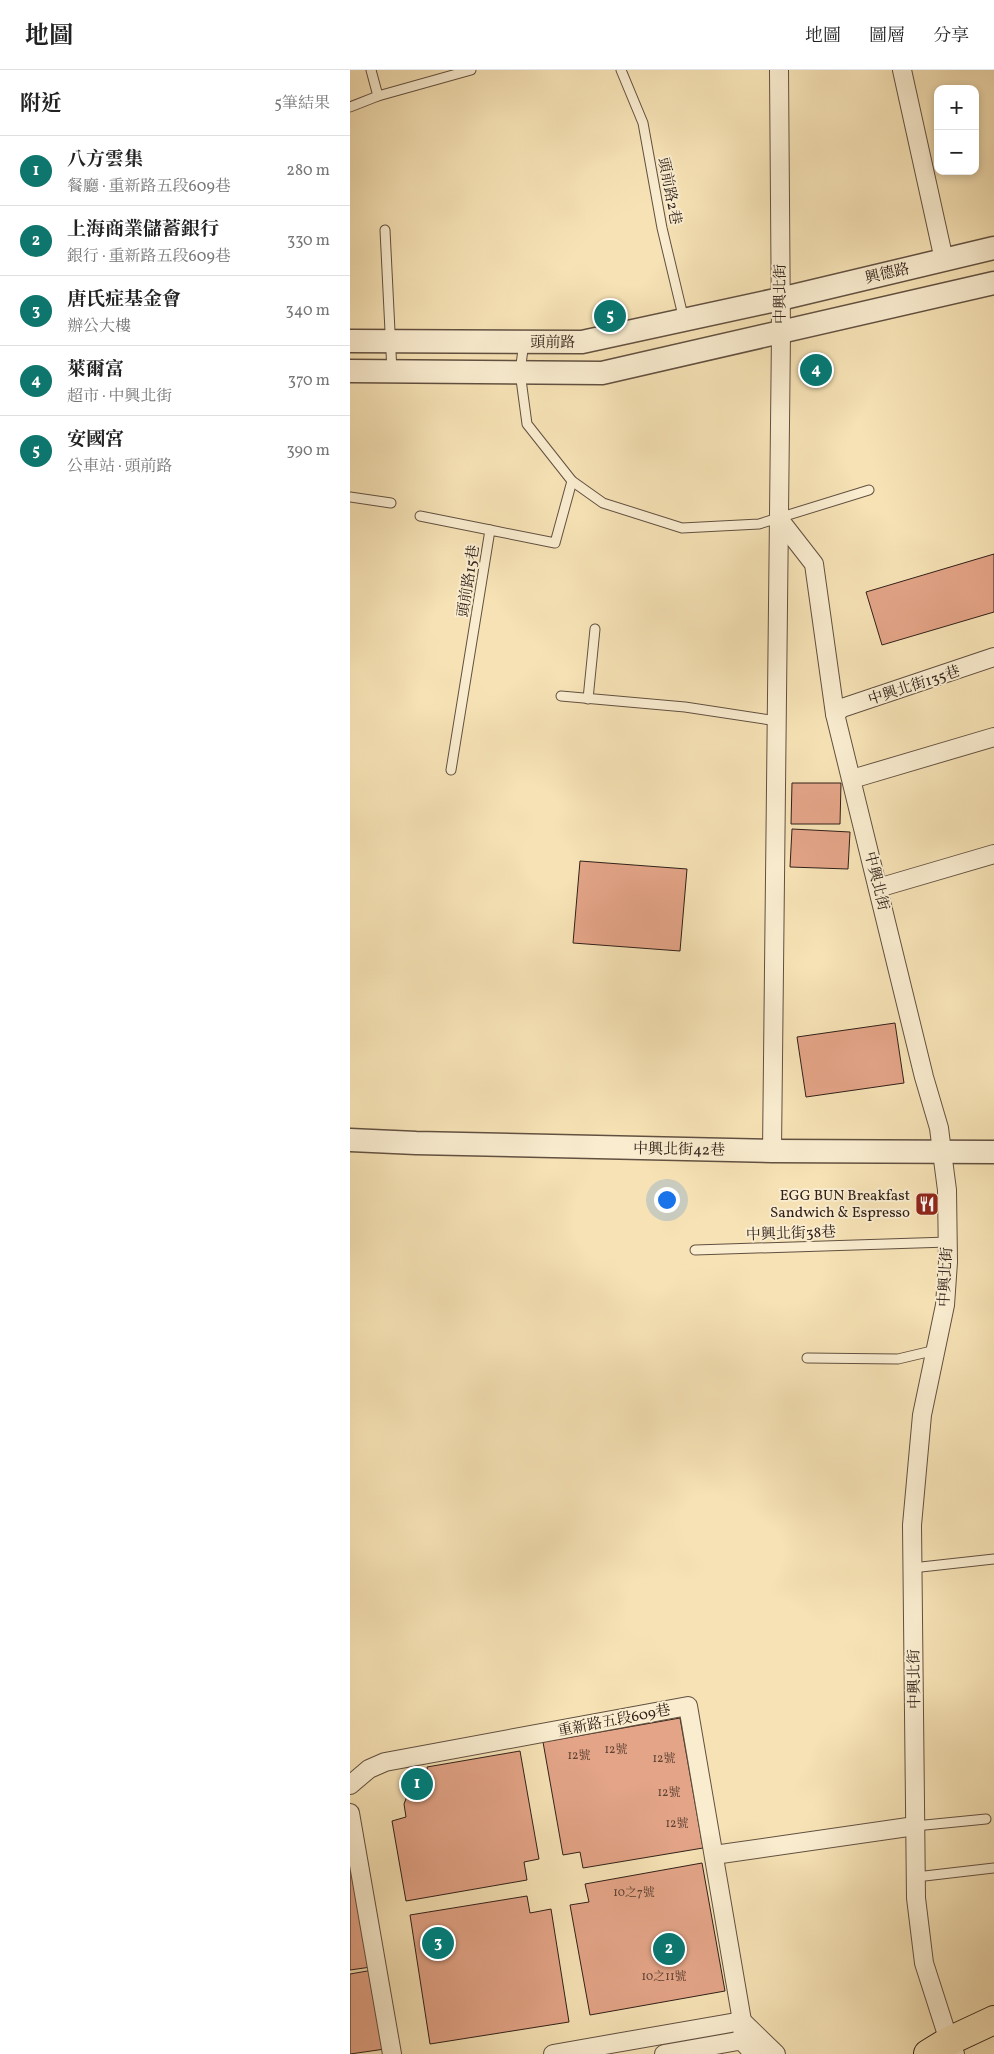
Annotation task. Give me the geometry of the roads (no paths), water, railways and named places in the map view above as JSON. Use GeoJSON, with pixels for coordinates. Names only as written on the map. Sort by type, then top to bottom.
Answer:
{"type":"FeatureCollection","features":[{"type":"Feature","properties":{"kind":"main road"},"geometry":{"type":"LineString","coordinates":[[949,2051],[994,2020]]}},
{"type":"Feature","properties":{"kind":"main road"},"geometry":{"type":"LineString","coordinates":[[949,2051],[994,2041]]}},
{"type":"Feature","properties":{"kind":"street","name":"中興北街"},"geometry":{"type":"LineString","coordinates":[[772,1150],[781,333],[779,70]]}},
{"type":"Feature","properties":{"kind":"street"},"geometry":{"type":"LineString","coordinates":[[902,70],[944,260]]}},
{"type":"Feature","properties":{"kind":"street","name":"興德路"},"geometry":{"type":"LineString","coordinates":[[780,299],[994,248]]}},
{"type":"Feature","properties":{"kind":"street"},"geometry":{"type":"LineString","coordinates":[[781,333],[994,283]]}},
{"type":"Feature","properties":{"kind":"street","name":"頭前路"},"geometry":{"type":"LineString","coordinates":[[350,341],[582,342],[780,299]]}},
{"type":"Feature","properties":{"kind":"street","name":"頭前路"},"geometry":{"type":"LineString","coordinates":[[350,371],[602,373],[781,333]]}},
{"type":"Feature","properties":{"kind":"street","name":"中興北街"},"geometry":{"type":"LineString","coordinates":[[779,518],[814,564],[835,714],[924,1077],[939,1128],[947,1190],[948,1242],[945,1305],[922,1415],[912,1525],[912,1568],[916,1898],[924,1963],[949,2051]]}},
{"type":"Feature","properties":{"kind":"street","name":"中興北街135巷"},"geometry":{"type":"LineString","coordinates":[[835,714],[842,708],[994,658]]}},
{"type":"Feature","properties":{"kind":"street"},"geometry":{"type":"LineString","coordinates":[[852,779],[994,737]]}},
{"type":"Feature","properties":{"kind":"street"},"geometry":{"type":"LineString","coordinates":[[878,888],[994,854]]}},
{"type":"Feature","properties":{"kind":"street","name":"中興北街42巷"},"geometry":{"type":"LineString","coordinates":[[350,1140],[772,1150],[994,1152]]}},
{"type":"Feature","properties":{"kind":"street","name":"重新路五段609巷"},"geometry":{"type":"LineString","coordinates":[[350,1785],[369,1768],[385,1762],[688,1706],[748,2048],[664,2054]]}},
{"type":"Feature","properties":{"kind":"street"},"geometry":{"type":"LineString","coordinates":[[350,1814],[392,2054]]}},
{"type":"Feature","properties":{"kind":"street"},"geometry":{"type":"LineString","coordinates":[[714,1855],[915,1826]]}},
{"type":"Feature","properties":{"kind":"street"},"geometry":{"type":"LineString","coordinates":[[553,2054],[742,2021],[776,2054]]}},
{"type":"Feature","properties":{"kind":"street"},"geometry":{"type":"LineString","coordinates":[[586,2049],[632,2054]]}},
{"type":"Feature","properties":{"kind":"lane"},"geometry":{"type":"LineString","coordinates":[[371,70],[378,96]]}},
{"type":"Feature","properties":{"kind":"lane"},"geometry":{"type":"LineString","coordinates":[[350,106],[378,96],[471,70]]}},
{"type":"Feature","properties":{"kind":"lane","name":"頭前路2巷"},"geometry":{"type":"LineString","coordinates":[[621,70],[643,123],[662,228],[684,320]]}},
{"type":"Feature","properties":{"kind":"lane"},"geometry":{"type":"LineString","coordinates":[[385,230],[392,341],[392,372]]}},
{"type":"Feature","properties":{"kind":"lane"},"geometry":{"type":"LineString","coordinates":[[524,342],[520,372],[527,424],[572,481],[603,503],[682,528],[759,524],[869,490]]}},
{"type":"Feature","properties":{"kind":"lane","name":"頭前路15巷"},"geometry":{"type":"LineString","coordinates":[[451,770],[490,530],[555,543],[572,481]]}},
{"type":"Feature","properties":{"kind":"lane"},"geometry":{"type":"LineString","coordinates":[[350,497],[391,503]]}},
{"type":"Feature","properties":{"kind":"lane"},"geometry":{"type":"LineString","coordinates":[[420,516],[490,530]]}},
{"type":"Feature","properties":{"kind":"lane"},"geometry":{"type":"LineString","coordinates":[[588,699],[596,629]]}},
{"type":"Feature","properties":{"kind":"lane"},"geometry":{"type":"LineString","coordinates":[[561,696],[685,707],[777,720]]}},
{"type":"Feature","properties":{"kind":"lane","name":"中興北街38巷"},"geometry":{"type":"LineString","coordinates":[[695,1250],[948,1242]]}},
{"type":"Feature","properties":{"kind":"lane"},"geometry":{"type":"LineString","coordinates":[[807,1358],[898,1359],[936,1350]]}},
{"type":"Feature","properties":{"kind":"lane"},"geometry":{"type":"LineString","coordinates":[[912,1568],[994,1560]]}},
{"type":"Feature","properties":{"kind":"lane"},"geometry":{"type":"LineString","coordinates":[[915,1826],[986,1819]]}},
{"type":"Feature","properties":{"kind":"lane"},"geometry":{"type":"LineString","coordinates":[[916,1877],[994,1868]]}},
{"type":"Feature","properties":{"kind":"place","name":"安國宮"},"geometry":{"type":"Point","coordinates":[610,316]}},
{"type":"Feature","properties":{"kind":"place","name":"萊爾富"},"geometry":{"type":"Point","coordinates":[816,370]}},
{"type":"Feature","properties":{"kind":"place","name":"EGG BUN Breakfast Sandwich & Espresso"},"geometry":{"type":"Point","coordinates":[927,1204]}},
{"type":"Feature","properties":{"kind":"place","name":"八方雲集"},"geometry":{"type":"Point","coordinates":[417,1784]}},
{"type":"Feature","properties":{"kind":"place","name":"唐氏症基金會"},"geometry":{"type":"Point","coordinates":[438,1943]}},
{"type":"Feature","properties":{"kind":"place","name":"上海商業儲蓄銀行"},"geometry":{"type":"Point","coordinates":[669,1949]}}]}
